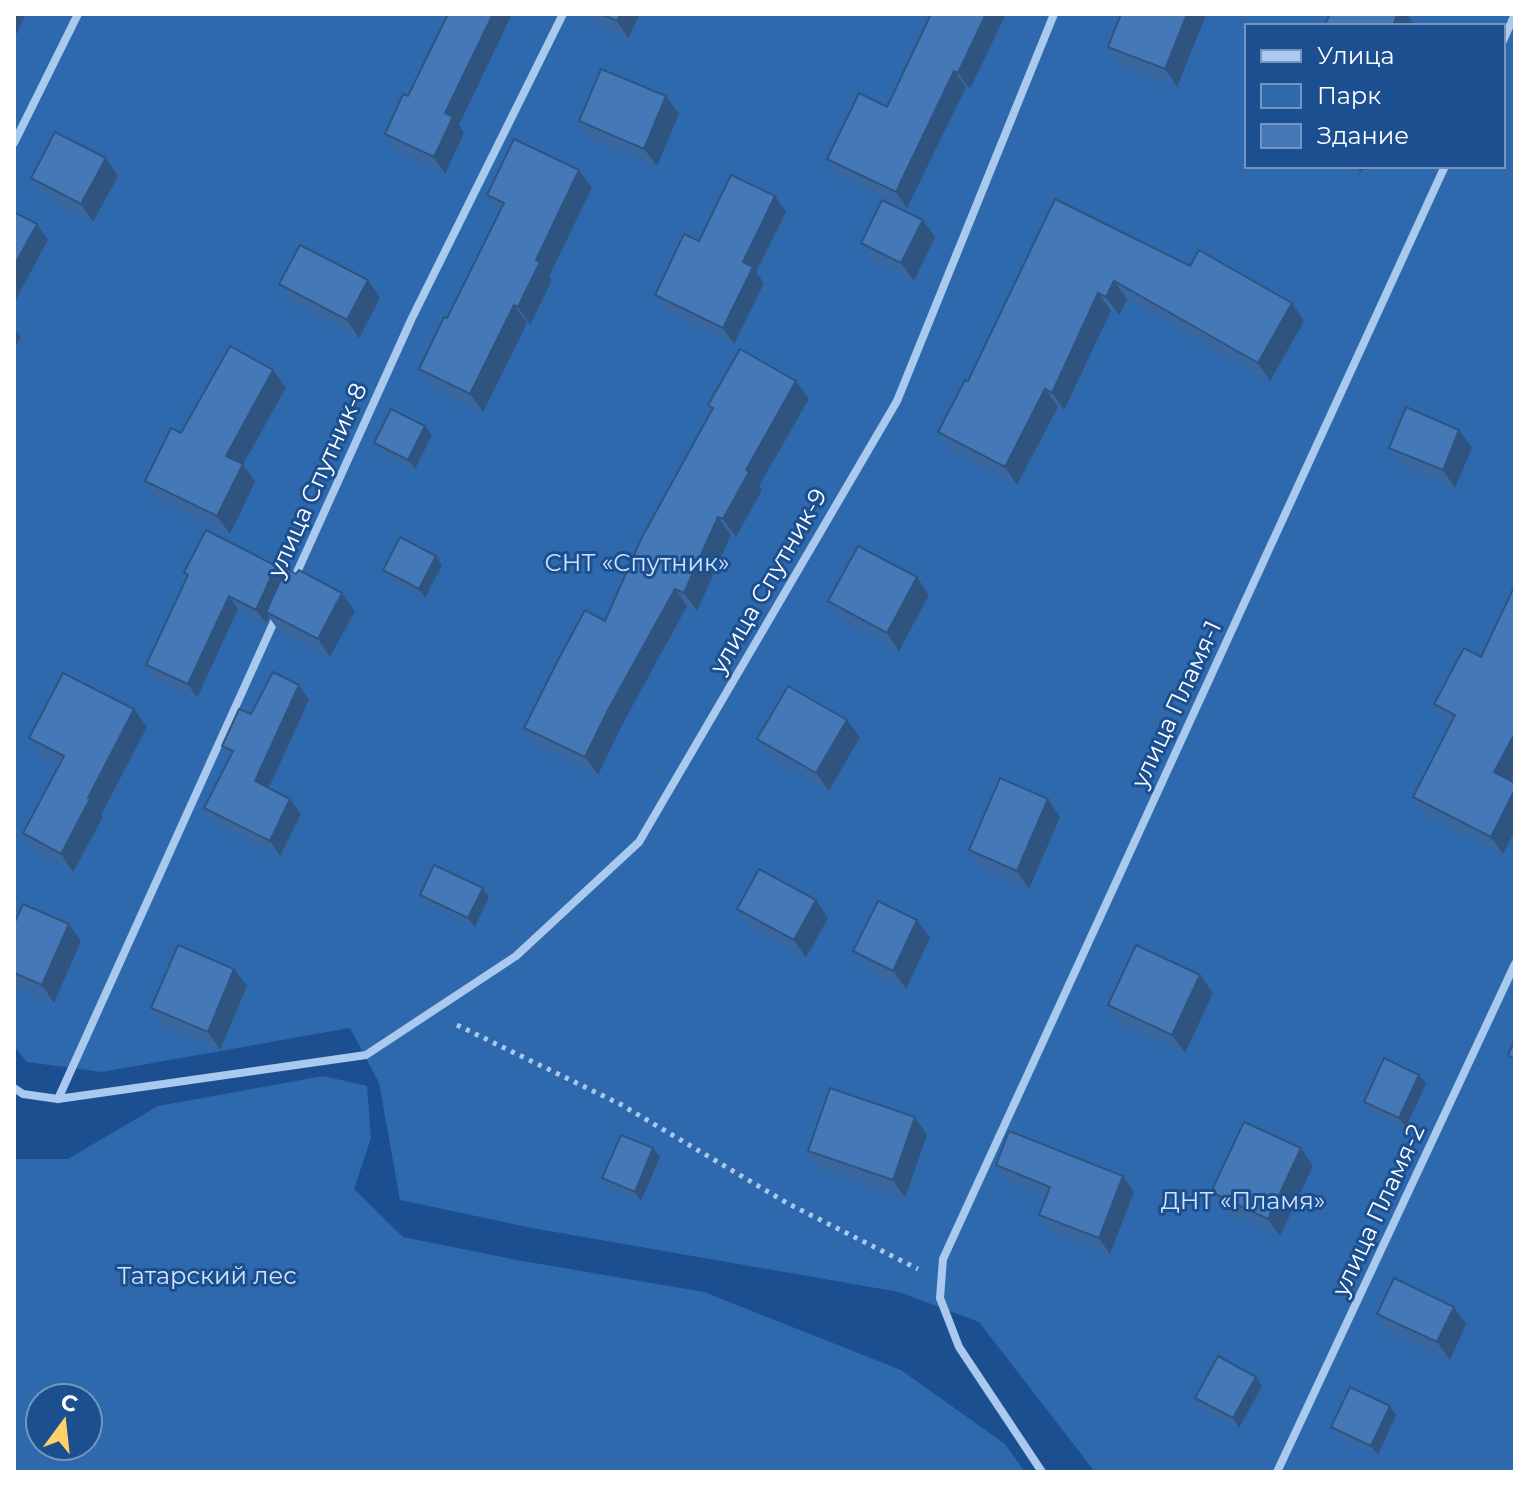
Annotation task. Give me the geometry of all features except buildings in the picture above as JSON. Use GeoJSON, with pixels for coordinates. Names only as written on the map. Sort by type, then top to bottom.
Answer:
{"type":"FeatureCollection","features":[{"type":"Feature","properties":{"kind":"street"},"geometry":{"type":"LineString","coordinates":[[14,143],[78,14]]}},
{"type":"Feature","properties":{"kind":"street","name":"улица Спутник-8"},"geometry":{"type":"LineString","coordinates":[[288,593],[412,318],[563,14]]}},
{"type":"Feature","properties":{"kind":"street","name":"улица Спутник-9"},"geometry":{"type":"LineString","coordinates":[[58,1099],[366,1055],[516,956],[639,842],[897,401],[1054,14]]}},
{"type":"Feature","properties":{"kind":"street"},"geometry":{"type":"LineString","coordinates":[[1505,36],[1515,14]]}},
{"type":"Feature","properties":{"kind":"street","name":"улица Пламя-1"},"geometry":{"type":"LineString","coordinates":[[1042,1472],[959,1347],[940,1298],[943,1259],[1444,168]]}},
{"type":"Feature","properties":{"kind":"street","name":"улица Спутник-8"},"geometry":{"type":"LineString","coordinates":[[58,1099],[281,607]]}},
{"type":"Feature","properties":{"kind":"street","name":"улица Пламя-2"},"geometry":{"type":"LineString","coordinates":[[1277,1472],[1515,964]]}},
{"type":"Feature","properties":{"kind":"street"},"geometry":{"type":"LineString","coordinates":[[14,1088],[23,1094],[58,1099]]}},
{"type":"Feature","properties":{"kind":"path"},"geometry":{"type":"LineString","coordinates":[[430,1012],[620,1104],[787,1203],[941,1281]]}},
{"type":"Feature","properties":{"kind":"green space","name":"СНТ «Спутник»"},"geometry":{"type":"Polygon","coordinates":[[[14,14],[1515,14],[1515,1472],[1095,1472],[979,1322],[899,1292],[532,1228],[400,1200],[379,1083],[350,1028],[102,1072],[27,1062],[14,1046],[14,14]]]}},
{"type":"Feature","properties":{"kind":"green space","name":"Татарский лес"},"geometry":{"type":"Polygon","coordinates":[[[323,1076],[367,1086],[371,1138],[354,1189],[403,1237],[704,1292],[901,1370],[1005,1444],[1025,1472],[14,1472],[14,1159],[68,1159],[158,1106],[323,1076]]]}},
{"type":"Feature","properties":{"kind":"park label","name":"ДНТ «Пламя»"},"geometry":{"type":"Point","coordinates":[1243,1200]}}]}
